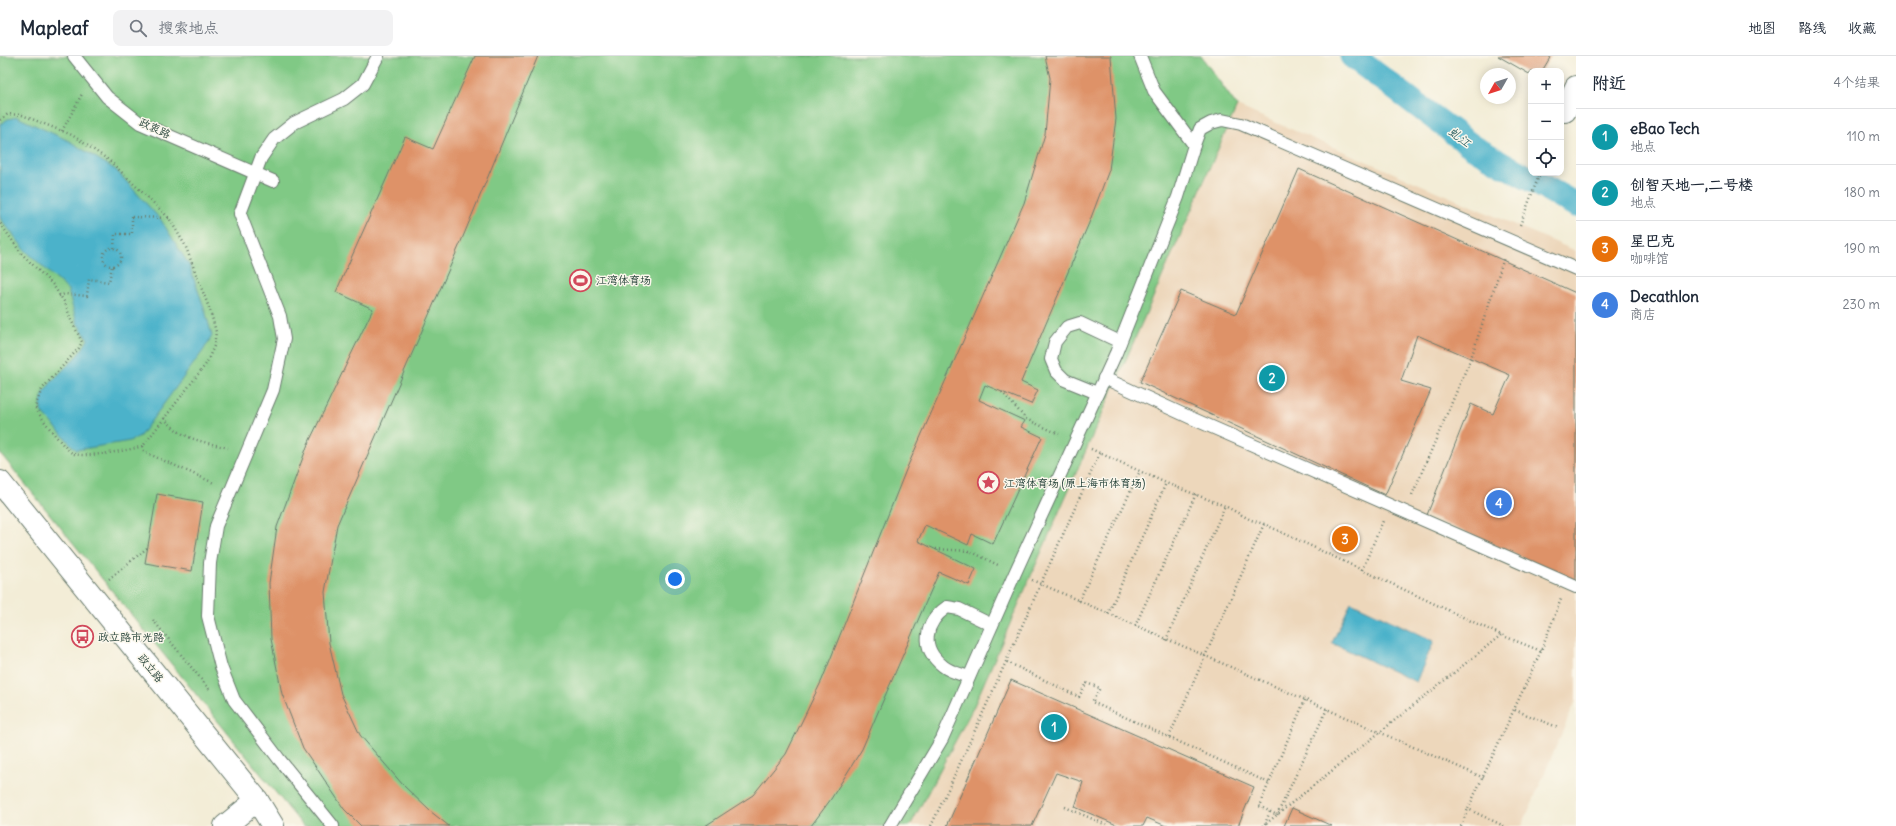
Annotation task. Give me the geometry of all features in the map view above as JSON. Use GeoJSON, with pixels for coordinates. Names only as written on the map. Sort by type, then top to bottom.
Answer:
{"type":"FeatureCollection","features":[{"type":"Feature","properties":{"kind":"main road"},"geometry":{"type":"LineString","coordinates":[[1565,111],[1576,88]]}},
{"type":"Feature","properties":{"kind":"main road","name":"政立路"},"geometry":{"type":"LineString","coordinates":[[0,482],[257,800],[273,826]]}},
{"type":"Feature","properties":{"kind":"main road"},"geometry":{"type":"LineString","coordinates":[[225,826],[257,800]]}},
{"type":"Feature","properties":{"kind":"main road","name":"政立路"},"geometry":{"type":"LineString","coordinates":[[257,800],[286,826]]}},
{"type":"Feature","properties":{"kind":"lane","name":"政衷路"},"geometry":{"type":"LineString","coordinates":[[74,56],[107,97],[140,122],[273,181]]}},
{"type":"Feature","properties":{"kind":"lane"},"geometry":{"type":"LineString","coordinates":[[333,826],[234,700],[221,667],[208,616],[210,563],[216,526],[273,390],[284,339],[280,316],[240,214],[261,158],[274,139],[294,123],[344,99],[363,84],[378,56]]}},
{"type":"Feature","properties":{"kind":"lane"},"geometry":{"type":"LineString","coordinates":[[1140,56],[1154,91],[1194,145]]}},
{"type":"Feature","properties":{"kind":"lane"},"geometry":{"type":"LineString","coordinates":[[890,826],[942,740],[992,625],[1104,378],[1178,197],[1200,129],[1211,123],[1222,120],[1241,124],[1576,269]]}},
{"type":"Feature","properties":{"kind":"lane"},"geometry":{"type":"LineString","coordinates":[[1097,393],[1065,380],[1056,371],[1051,358],[1055,342],[1067,327],[1080,323],[1120,342]]}},
{"type":"Feature","properties":{"kind":"lane"},"geometry":{"type":"LineString","coordinates":[[1104,378],[1188,417],[1572,585]]}},
{"type":"Feature","properties":{"kind":"lane"},"geometry":{"type":"LineString","coordinates":[[969,677],[944,667],[932,656],[927,641],[930,627],[938,614],[947,608],[959,609],[992,625]]}},
{"type":"Feature","properties":{"kind":"path"},"geometry":{"type":"LineString","coordinates":[[62,131],[91,77]]}},
{"type":"Feature","properties":{"kind":"path"},"geometry":{"type":"LineString","coordinates":[[0,120],[8,114],[22,115],[72,134],[110,161],[170,218],[185,245],[211,313],[216,332],[214,346],[206,364],[143,446],[130,450],[80,455],[72,453],[39,416],[35,407],[42,389],[79,348],[82,342],[71,320],[65,303],[53,285],[21,253],[0,223]]}},
{"type":"Feature","properties":{"kind":"path"},"geometry":{"type":"LineString","coordinates":[[1404,512],[1471,358],[1504,261],[1509,240],[1539,176]]}},
{"type":"Feature","properties":{"kind":"path"},"geometry":{"type":"LineString","coordinates":[[114,248],[114,234],[132,234],[132,217],[170,218]]}},
{"type":"Feature","properties":{"kind":"path"},"geometry":{"type":"LineString","coordinates":[[112,266],[108,265],[102,258],[104,252],[114,248]]}},
{"type":"Feature","properties":{"kind":"path"},"geometry":{"type":"LineString","coordinates":[[112,266],[120,262],[122,257],[120,252],[114,248]]}},
{"type":"Feature","properties":{"kind":"path"},"geometry":{"type":"LineString","coordinates":[[59,296],[65,294],[87,296],[89,279],[109,282],[112,266]]}},
{"type":"Feature","properties":{"kind":"path"},"geometry":{"type":"LineString","coordinates":[[1002,392],[1026,419]]}},
{"type":"Feature","properties":{"kind":"path"},"geometry":{"type":"LineString","coordinates":[[164,418],[174,430],[184,436],[246,453]]}},
{"type":"Feature","properties":{"kind":"path"},"geometry":{"type":"LineString","coordinates":[[143,446],[144,450],[149,454],[231,491]]}},
{"type":"Feature","properties":{"kind":"path"},"geometry":{"type":"LineString","coordinates":[[931,826],[1007,662],[1040,584],[1100,453]]}},
{"type":"Feature","properties":{"kind":"path"},"geometry":{"type":"LineString","coordinates":[[1112,459],[1166,483],[1225,506],[1251,520],[1264,524],[1501,635],[1541,651]]}},
{"type":"Feature","properties":{"kind":"path"},"geometry":{"type":"LineString","coordinates":[[1079,601],[1140,471]]}},
{"type":"Feature","properties":{"kind":"path"},"geometry":{"type":"LineString","coordinates":[[1108,614],[1166,483]]}},
{"type":"Feature","properties":{"kind":"path"},"geometry":{"type":"LineString","coordinates":[[1135,626],[1196,494]]}},
{"type":"Feature","properties":{"kind":"path"},"geometry":{"type":"LineString","coordinates":[[1166,640],[1225,506]]}},
{"type":"Feature","properties":{"kind":"path"},"geometry":{"type":"LineString","coordinates":[[1362,570],[1390,506]]}},
{"type":"Feature","properties":{"kind":"path"},"geometry":{"type":"LineString","coordinates":[[1169,738],[1204,656],[1264,524]]}},
{"type":"Feature","properties":{"kind":"path"},"geometry":{"type":"LineString","coordinates":[[92,594],[148,548]]}},
{"type":"Feature","properties":{"kind":"path"},"geometry":{"type":"LineString","coordinates":[[936,550],[970,551]]}},
{"type":"Feature","properties":{"kind":"path"},"geometry":{"type":"LineString","coordinates":[[1040,584],[1484,778]]}},
{"type":"Feature","properties":{"kind":"path"},"geometry":{"type":"LineString","coordinates":[[1461,826],[1572,585]]}},
{"type":"Feature","properties":{"kind":"path"},"geometry":{"type":"LineString","coordinates":[[1264,826],[1501,635]]}},
{"type":"Feature","properties":{"kind":"path"},"geometry":{"type":"LineString","coordinates":[[1007,662],[1079,697],[1086,683],[1100,688],[1092,702],[1269,783]]}},
{"type":"Feature","properties":{"kind":"path"},"geometry":{"type":"LineString","coordinates":[[1277,815],[1259,806],[1305,700]]}},
{"type":"Feature","properties":{"kind":"path"},"geometry":{"type":"LineString","coordinates":[[1277,815],[1327,709]]}},
{"type":"Feature","properties":{"kind":"path"},"geometry":{"type":"LineString","coordinates":[[1515,710],[1557,727]]}},
{"type":"Feature","properties":{"kind":"path"},"geometry":{"type":"LineString","coordinates":[[1065,807],[1109,826]]}},
{"type":"Feature","properties":{"kind":"path"},"geometry":{"type":"LineString","coordinates":[[1468,809],[1504,826]]}},
{"type":"Feature","properties":{"kind":"path"},"geometry":{"type":"LineString","coordinates":[[1264,826],[1270,811]]}},
{"type":"Feature","properties":{"kind":"shaded area"},"geometry":{"type":"Polygon","coordinates":[[[1237,106],[1576,251],[1576,700],[1522,826],[910,826],[973,708],[1237,106]]]}},
{"type":"Feature","properties":{"kind":"green space","name":"江湾体育场"},"geometry":{"type":"Polygon","coordinates":[[[0,56],[1201,56],[1237,106],[973,708],[910,826],[303,826],[0,453],[0,56]]]}},
{"type":"Feature","properties":{"kind":"water"},"geometry":{"type":"Polygon","coordinates":[[[17,117],[69,141],[116,170],[161,220],[189,265],[205,310],[212,336],[203,351],[140,436],[130,441],[76,450],[41,411],[45,391],[77,355],[88,339],[77,323],[68,290],[26,251],[0,218],[0,124],[8,119],[17,117]]]}},
{"type":"Feature","properties":{"kind":"water"},"geometry":{"type":"Polygon","coordinates":[[[1351,602],[1434,641],[1416,682],[1332,643],[1351,602]]]}},
{"type":"Feature","properties":{"kind":"building"},"geometry":{"type":"Polygon","coordinates":[[[475,56],[538,56],[460,244],[337,525],[325,592],[329,643],[341,694],[360,735],[403,785],[430,811],[449,826],[361,826],[344,809],[303,748],[282,694],[271,639],[269,583],[277,527],[308,444],[373,309],[336,292],[405,137],[433,149],[475,56]]]}},
{"type":"Feature","properties":{"kind":"building"},"geometry":{"type":"Polygon","coordinates":[[[1045,56],[1111,56],[1116,119],[1109,170],[1089,223],[1021,382],[1038,390],[1031,404],[985,385],[979,400],[1025,421],[1021,427],[1042,437],[993,544],[972,534],[968,545],[925,525],[918,541],[976,569],[969,585],[939,572],[862,749],[831,799],[811,826],[705,826],[753,795],[786,754],[822,680],[906,470],[1024,203],[1045,134],[1050,78],[1045,56]]]}},
{"type":"Feature","properties":{"kind":"building"},"geometry":{"type":"Polygon","coordinates":[[[1498,56],[1551,56],[1544,68],[1528,68],[1528,73],[1498,56]]]}},
{"type":"Feature","properties":{"kind":"building"},"geometry":{"type":"Polygon","coordinates":[[[1299,169],[1576,293],[1575,582],[1427,515],[1471,404],[1493,414],[1510,375],[1417,335],[1401,381],[1431,390],[1385,495],[1140,382],[1181,291],[1236,314],[1299,169]]]}},
{"type":"Feature","properties":{"kind":"building"},"geometry":{"type":"Polygon","coordinates":[[[157,494],[203,502],[192,571],[145,563],[157,494]]]}},
{"type":"Feature","properties":{"kind":"building"},"geometry":{"type":"Polygon","coordinates":[[[1011,680],[1254,787],[1238,826],[1166,826],[1147,818],[1143,826],[1119,826],[1075,807],[1083,782],[1056,773],[1032,826],[947,826],[1011,680]]]}},
{"type":"Feature","properties":{"kind":"building"},"geometry":{"type":"Polygon","coordinates":[[[1292,808],[1332,826],[1284,826],[1292,808]]]}},
{"type":"Feature","properties":{"kind":"waterway","name":"虬江"},"geometry":{"type":"LineString","coordinates":[[1352,56],[1473,147],[1576,205]]}},
{"type":"Feature","properties":{"kind":"place","name":"江湾体育场"},"geometry":{"type":"Point","coordinates":[580,280]}},
{"type":"Feature","properties":{"kind":"place","name":"创智天地一,二号楼"},"geometry":{"type":"Point","coordinates":[1272,378]}},
{"type":"Feature","properties":{"kind":"place","name":"江湾体育场 (原上海市体育场)"},"geometry":{"type":"Point","coordinates":[989,483]}},
{"type":"Feature","properties":{"kind":"place","name":"Decathlon"},"geometry":{"type":"Point","coordinates":[1499,503]}},
{"type":"Feature","properties":{"kind":"place","name":"星巴克"},"geometry":{"type":"Point","coordinates":[1345,539]}},
{"type":"Feature","properties":{"kind":"place","name":"政立路市光路"},"geometry":{"type":"Point","coordinates":[82,637]}},
{"type":"Feature","properties":{"kind":"place","name":"eBao Tech"},"geometry":{"type":"Point","coordinates":[1054,727]}}]}
